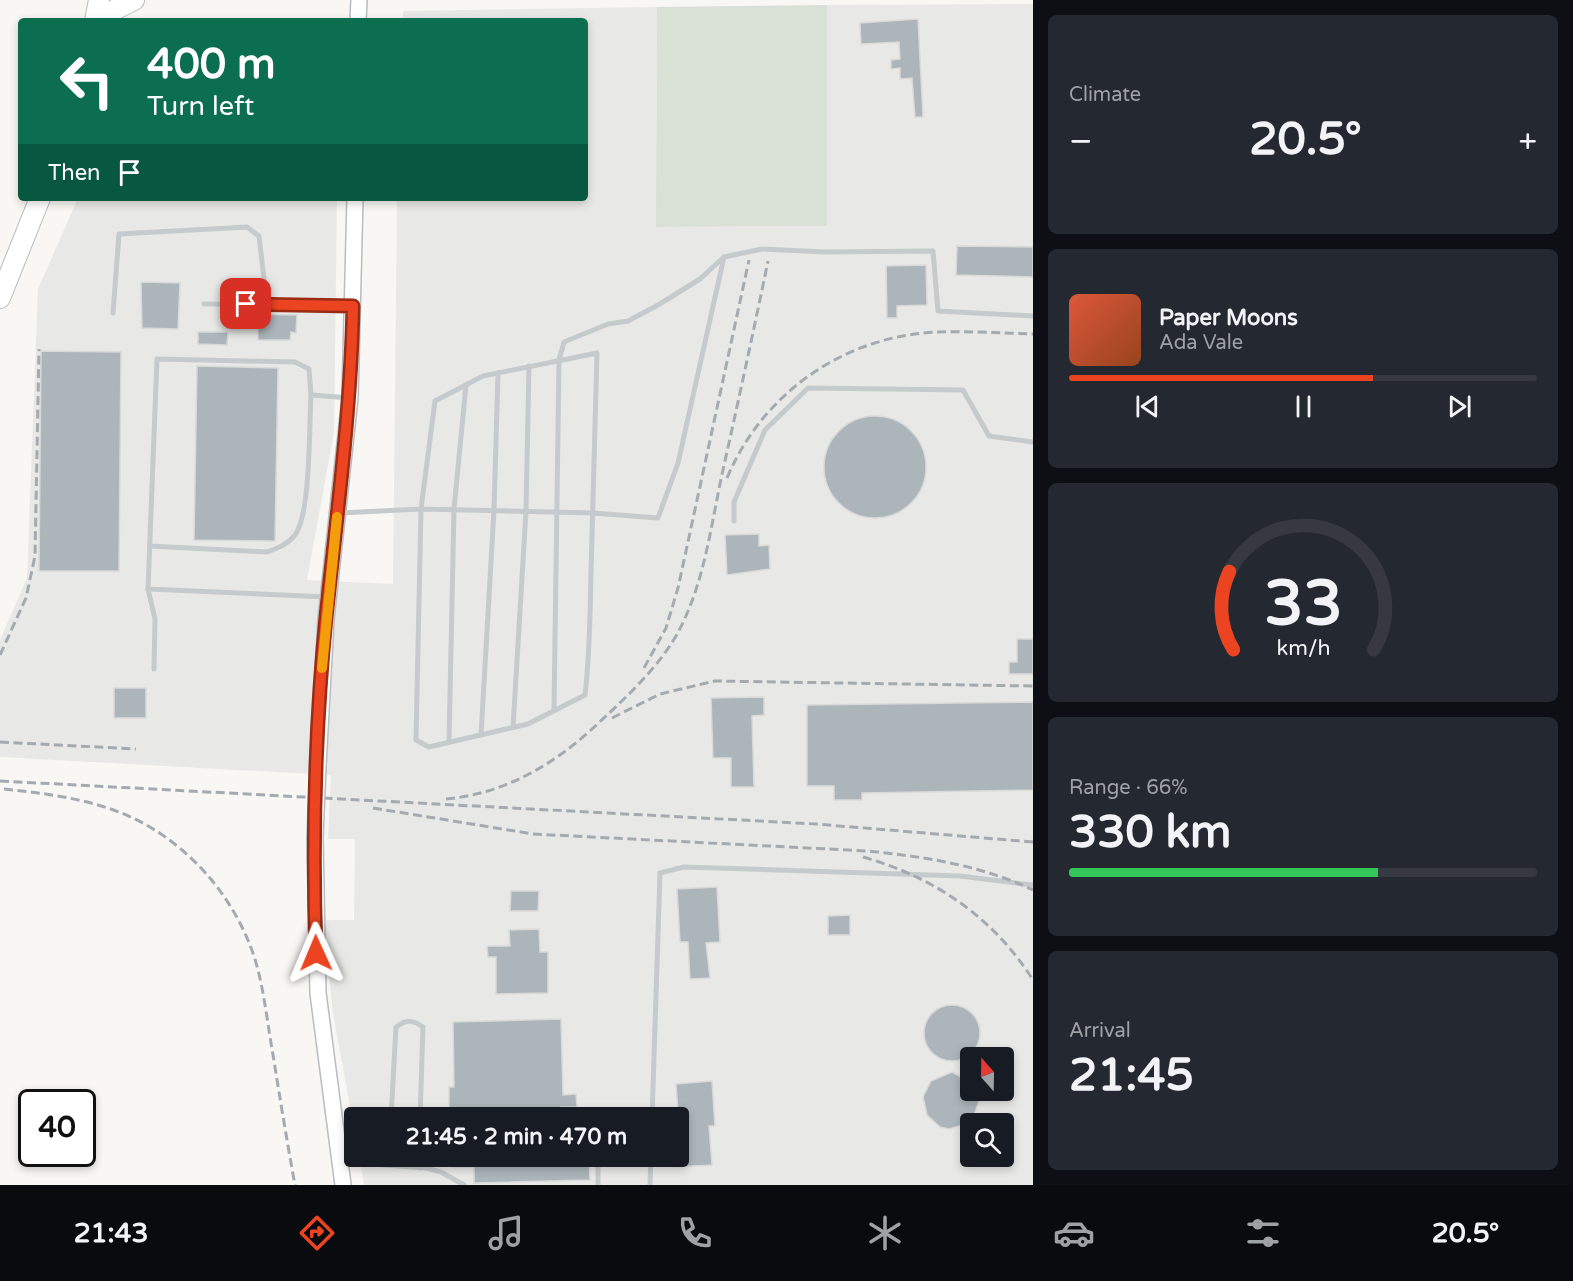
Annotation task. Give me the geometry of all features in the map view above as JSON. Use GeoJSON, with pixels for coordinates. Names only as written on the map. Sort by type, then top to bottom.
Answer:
{"type":"FeatureCollection","features":[{"type":"Feature","properties":{"kind":"highway"},"geometry":{"type":"LineString","coordinates":[[96,18],[99,0]]}},
{"type":"Feature","properties":{"kind":"highway"},"geometry":{"type":"LineString","coordinates":[[108,18],[116,9],[134,0]]}},
{"type":"Feature","properties":{"kind":"highway"},"geometry":{"type":"LineString","coordinates":[[0,298],[39,201]]}},
{"type":"Feature","properties":{"kind":"street"},"geometry":{"type":"LineString","coordinates":[[358,18],[359,0]]}},
{"type":"Feature","properties":{"kind":"street"},"geometry":{"type":"LineString","coordinates":[[343,1185],[342,1162],[318,993],[315,837],[328,597],[350,398],[355,201]]}},
{"type":"Feature","properties":{"kind":"lane"},"geometry":{"type":"LineString","coordinates":[[113,313],[119,234],[247,227],[259,236],[267,304]]}},
{"type":"Feature","properties":{"kind":"lane"},"geometry":{"type":"LineString","coordinates":[[554,710],[559,360],[564,342],[608,324],[628,321],[658,306],[700,279],[724,256],[762,249],[825,252],[933,251],[938,311],[1033,316]]}},
{"type":"Feature","properties":{"kind":"lane"},"geometry":{"type":"LineString","coordinates":[[338,513],[454,509],[593,513],[658,518],[678,463],[724,256]]}},
{"type":"Feature","properties":{"kind":"lane"},"geometry":{"type":"LineString","coordinates":[[204,303],[353,306]]}},
{"type":"Feature","properties":{"kind":"lane"},"geometry":{"type":"LineString","coordinates":[[597,353],[585,695],[528,724],[429,747],[416,740],[421,509],[435,401],[483,376],[529,366],[597,353]]}},
{"type":"Feature","properties":{"kind":"lane"},"geometry":{"type":"LineString","coordinates":[[150,546],[267,552],[282,547],[296,534],[305,501],[311,395],[309,369],[296,362],[157,359],[148,589],[155,620],[154,669]]}},
{"type":"Feature","properties":{"kind":"lane"},"geometry":{"type":"LineString","coordinates":[[513,727],[526,511],[529,366]]}},
{"type":"Feature","properties":{"kind":"lane"},"geometry":{"type":"LineString","coordinates":[[481,735],[494,510],[498,373]]}},
{"type":"Feature","properties":{"kind":"lane"},"geometry":{"type":"LineString","coordinates":[[449,742],[454,509],[466,385]]}},
{"type":"Feature","properties":{"kind":"lane"},"geometry":{"type":"LineString","coordinates":[[734,521],[735,502],[765,430],[808,388],[963,390],[989,436],[1033,442]]}},
{"type":"Feature","properties":{"kind":"lane"},"geometry":{"type":"LineString","coordinates":[[311,395],[350,398]]}},
{"type":"Feature","properties":{"kind":"lane"},"geometry":{"type":"LineString","coordinates":[[148,589],[328,597]]}},
{"type":"Feature","properties":{"kind":"lane"},"geometry":{"type":"LineString","coordinates":[[652,1107],[660,873],[684,867],[960,876],[1033,885]]}},
{"type":"Feature","properties":{"kind":"lane"},"geometry":{"type":"LineString","coordinates":[[392,1107],[396,1027],[404,1021],[414,1020],[423,1027],[420,1107]]}},
{"type":"Feature","properties":{"kind":"lane"},"geometry":{"type":"LineString","coordinates":[[420,1167],[441,1172],[464,1185]]}},
{"type":"Feature","properties":{"kind":"lane"},"geometry":{"type":"LineString","coordinates":[[598,1167],[598,1185]]}},
{"type":"Feature","properties":{"kind":"lane"},"geometry":{"type":"LineString","coordinates":[[650,1185],[651,1167]]}},
{"type":"Feature","properties":{"kind":"shaded area"},"geometry":{"type":"Polygon","coordinates":[[[1033,4],[1033,1185],[364,1185],[361,1167],[689,1167],[689,1107],[350,1107],[332,1008],[325,920],[354,920],[355,839],[328,839],[331,775],[0,757],[0,640],[27,578],[38,289],[77,201],[337,201],[334,432],[307,580],[393,584],[397,201],[588,201],[588,18],[403,18],[403,11],[657,7],[656,227],[827,226],[827,5],[1033,4]]]}},
{"type":"Feature","properties":{"kind":"shaded area"},"geometry":{"type":"Polygon","coordinates":[[[827,5],[827,226],[656,227],[657,7],[827,5]]]}},
{"type":"Feature","properties":{"kind":"building"},"geometry":{"type":"Polygon","coordinates":[[[918,19],[923,117],[915,117],[912,78],[900,79],[900,68],[891,69],[891,60],[900,59],[899,42],[861,44],[860,23],[918,19]]]}},
{"type":"Feature","properties":{"kind":"building"},"geometry":{"type":"Polygon","coordinates":[[[957,246],[1033,247],[1033,277],[956,275],[957,246]]]}},
{"type":"Feature","properties":{"kind":"building"},"geometry":{"type":"Polygon","coordinates":[[[926,265],[927,305],[897,306],[897,318],[887,318],[886,266],[926,265]]]}},
{"type":"Feature","properties":{"kind":"building"},"geometry":{"type":"Polygon","coordinates":[[[141,282],[180,283],[178,329],[142,328],[141,282]]]}},
{"type":"Feature","properties":{"kind":"building"},"geometry":{"type":"Polygon","coordinates":[[[258,314],[297,315],[296,333],[291,332],[290,340],[258,340],[258,314]]]}},
{"type":"Feature","properties":{"kind":"building"},"geometry":{"type":"Polygon","coordinates":[[[198,332],[228,332],[227,345],[198,344],[198,332]]]}},
{"type":"Feature","properties":{"kind":"building"},"geometry":{"type":"Polygon","coordinates":[[[41,351],[121,352],[119,571],[39,571],[41,351]]]}},
{"type":"Feature","properties":{"kind":"building"},"geometry":{"type":"Polygon","coordinates":[[[197,366],[278,368],[275,541],[194,540],[197,366]]]}},
{"type":"Feature","properties":{"kind":"building"},"geometry":{"type":"Polygon","coordinates":[[[875,416],[904,424],[918,438],[926,467],[918,496],[904,510],[875,518],[846,510],[832,496],[824,467],[832,438],[846,424],[875,416]]]}},
{"type":"Feature","properties":{"kind":"building"},"geometry":{"type":"Polygon","coordinates":[[[759,534],[759,546],[769,545],[770,569],[727,575],[725,535],[759,534]]]}},
{"type":"Feature","properties":{"kind":"building"},"geometry":{"type":"Polygon","coordinates":[[[1017,639],[1033,639],[1033,674],[1009,674],[1009,662],[1017,662],[1017,639]]]}},
{"type":"Feature","properties":{"kind":"building"},"geometry":{"type":"Polygon","coordinates":[[[114,688],[146,688],[146,718],[114,718],[114,688]]]}},
{"type":"Feature","properties":{"kind":"building"},"geometry":{"type":"Polygon","coordinates":[[[764,697],[764,715],[752,716],[754,787],[731,787],[731,758],[713,758],[711,698],[764,697]]]}},
{"type":"Feature","properties":{"kind":"building"},"geometry":{"type":"Polygon","coordinates":[[[1033,702],[1033,790],[862,793],[862,800],[834,800],[834,786],[807,786],[807,705],[1033,702]]]}},
{"type":"Feature","properties":{"kind":"building"},"geometry":{"type":"Polygon","coordinates":[[[717,887],[720,942],[706,943],[710,978],[690,979],[688,942],[680,942],[677,889],[717,887]]]}},
{"type":"Feature","properties":{"kind":"building"},"geometry":{"type":"Polygon","coordinates":[[[511,891],[539,891],[538,911],[510,911],[511,891]]]}},
{"type":"Feature","properties":{"kind":"building"},"geometry":{"type":"Polygon","coordinates":[[[850,915],[850,935],[828,935],[828,916],[850,915]]]}},
{"type":"Feature","properties":{"kind":"building"},"geometry":{"type":"Polygon","coordinates":[[[539,929],[540,952],[548,952],[548,993],[496,994],[496,957],[488,957],[487,946],[510,946],[509,930],[539,929]]]}},
{"type":"Feature","properties":{"kind":"building"},"geometry":{"type":"Polygon","coordinates":[[[952,1005],[963,1007],[972,1013],[979,1028],[978,1044],[976,1047],[960,1047],[960,1060],[941,1059],[932,1053],[926,1044],[924,1033],[926,1022],[932,1013],[941,1007],[952,1005]]]}},
{"type":"Feature","properties":{"kind":"building"},"geometry":{"type":"Polygon","coordinates":[[[561,1019],[563,1095],[576,1094],[577,1107],[449,1107],[449,1087],[454,1087],[453,1022],[561,1019]]]}},
{"type":"Feature","properties":{"kind":"building"},"geometry":{"type":"Polygon","coordinates":[[[952,1072],[960,1076],[960,1101],[979,1101],[975,1113],[960,1113],[960,1126],[949,1129],[940,1127],[927,1115],[923,1097],[931,1081],[952,1072]]]}},
{"type":"Feature","properties":{"kind":"building"},"geometry":{"type":"Polygon","coordinates":[[[712,1081],[715,1126],[709,1126],[712,1165],[689,1166],[689,1107],[678,1107],[676,1084],[712,1081]]]}},
{"type":"Feature","properties":{"kind":"building"},"geometry":{"type":"Polygon","coordinates":[[[474,1167],[589,1167],[590,1180],[474,1183],[474,1167]]]}},
{"type":"Feature","properties":{"kind":"railway"},"geometry":{"type":"LineString","coordinates":[[644,668],[666,628],[678,588],[749,260]]}},
{"type":"Feature","properties":{"kind":"railway"},"geometry":{"type":"LineString","coordinates":[[446,799],[467,796],[506,785],[559,756],[591,730],[637,686],[676,636],[693,599],[704,559],[768,261]]}},
{"type":"Feature","properties":{"kind":"railway"},"geometry":{"type":"LineString","coordinates":[[727,478],[742,449],[760,422],[805,378],[832,361],[860,348],[891,338],[923,333],[1033,334]]}},
{"type":"Feature","properties":{"kind":"railway"},"geometry":{"type":"LineString","coordinates":[[0,655],[26,598],[35,556],[39,349]]}},
{"type":"Feature","properties":{"kind":"railway"},"geometry":{"type":"LineString","coordinates":[[612,718],[660,694],[715,681],[1033,686]]}},
{"type":"Feature","properties":{"kind":"railway"},"geometry":{"type":"LineString","coordinates":[[0,742],[136,749]]}},
{"type":"Feature","properties":{"kind":"railway"},"geometry":{"type":"LineString","coordinates":[[0,781],[816,824],[1033,842]]}},
{"type":"Feature","properties":{"kind":"railway"},"geometry":{"type":"LineString","coordinates":[[4,789],[48,794],[91,803],[143,823],[188,855],[224,896],[250,944],[258,970],[295,1185]]}},
{"type":"Feature","properties":{"kind":"railway"},"geometry":{"type":"LineString","coordinates":[[373,808],[533,834],[889,853],[973,868],[1033,890]]}},
{"type":"Feature","properties":{"kind":"railway"},"geometry":{"type":"LineString","coordinates":[[863,857],[914,876],[960,902],[1000,937],[1033,980]]}},
{"type":"Feature","properties":{"kind":"slow traffic"},"geometry":{"type":"LineString","coordinates":[[322,668],[337,517]]}},
{"type":"Feature","properties":{"kind":"route"},"geometry":{"type":"LineString","coordinates":[[246,304],[353,306],[350,398],[322,665],[315,837],[316,953]]}}]}
